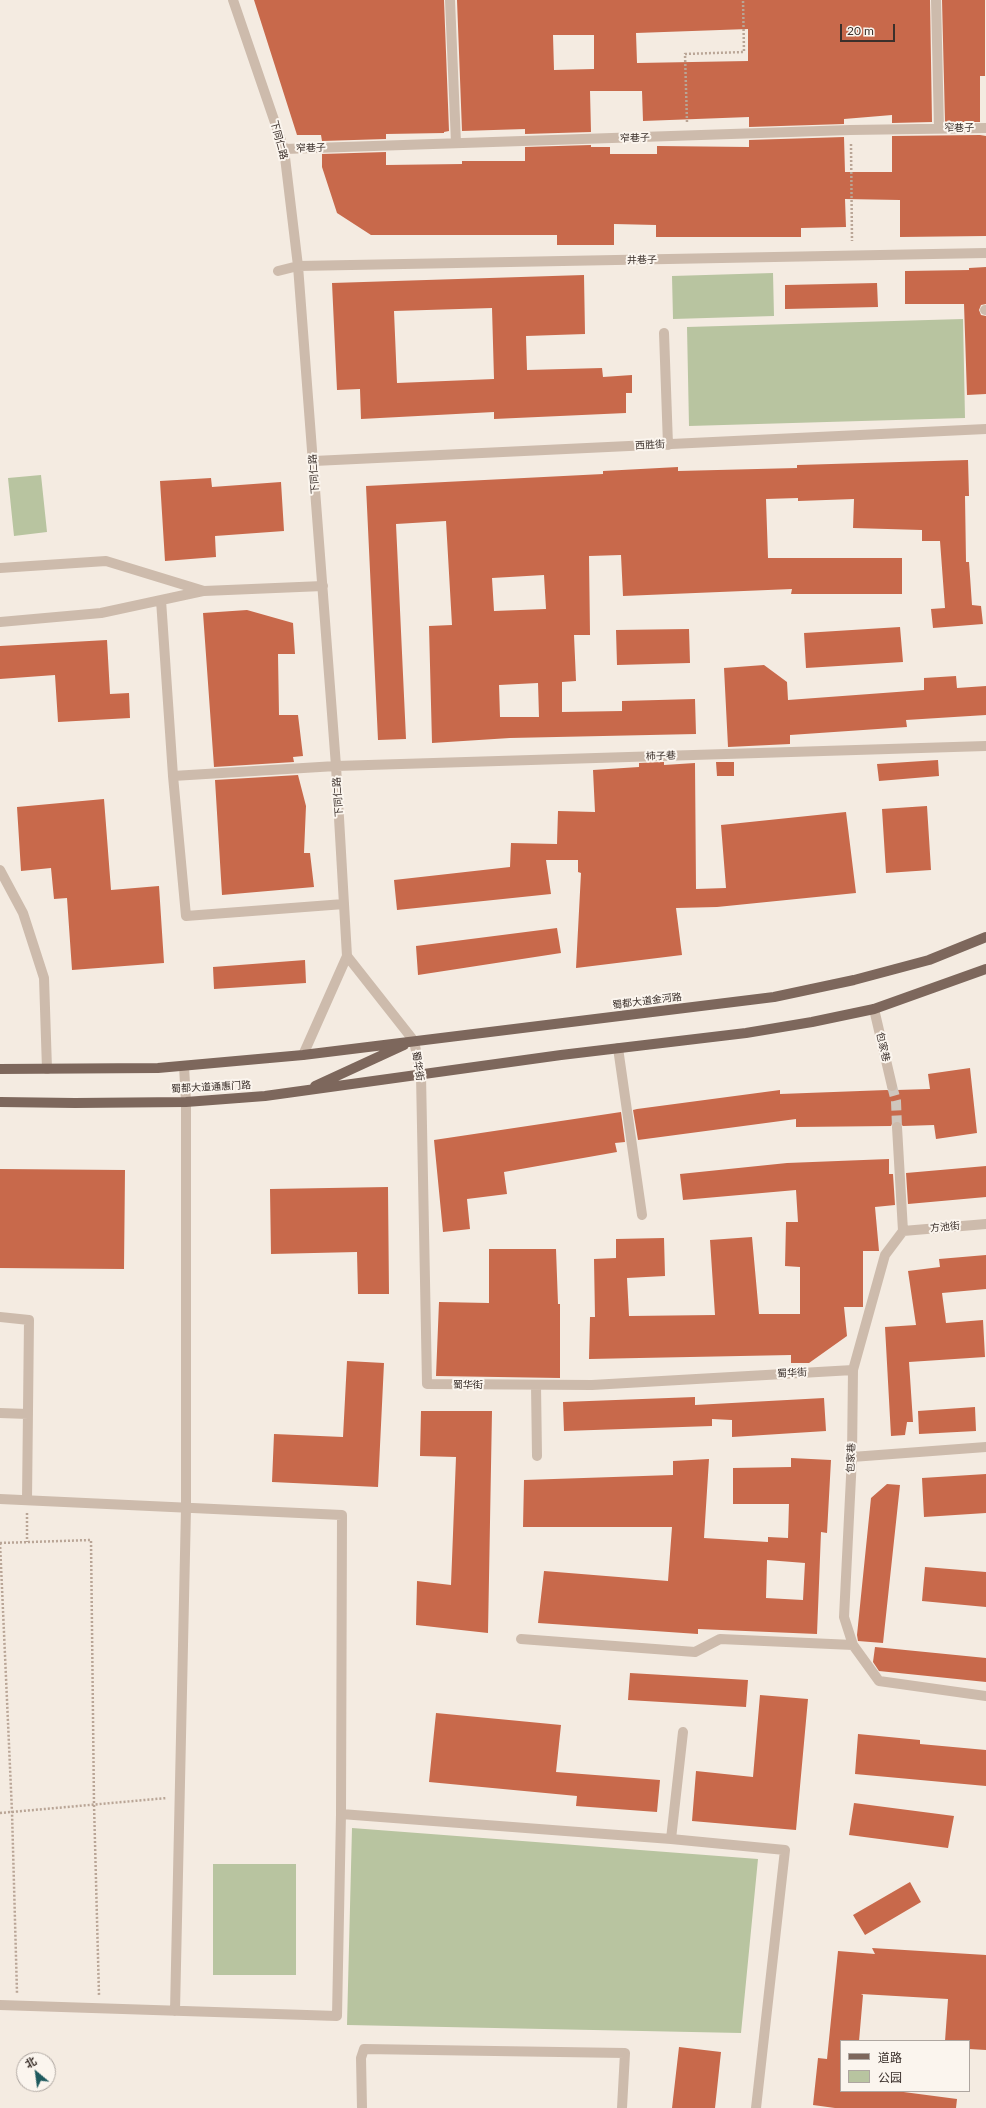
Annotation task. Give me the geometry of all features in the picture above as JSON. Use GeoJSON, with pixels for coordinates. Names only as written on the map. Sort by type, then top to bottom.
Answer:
{"type":"FeatureCollection","features":[{"type":"Feature","properties":{"kind":"main road","name":"蜀都大道金河路"},"geometry":{"type":"LineString","coordinates":[[303,1055],[774,997],[854,980],[929,960],[986,938]]}},
{"type":"Feature","properties":{"kind":"main road"},"geometry":{"type":"LineString","coordinates":[[421,1075],[618,1048],[746,1033],[812,1022],[874,1009],[986,969]]}},
{"type":"Feature","properties":{"kind":"main road"},"geometry":{"type":"LineString","coordinates":[[306,1091],[414,1041]]}},
{"type":"Feature","properties":{"kind":"main road"},"geometry":{"type":"LineString","coordinates":[[0,1069],[158,1068],[303,1055]]}},
{"type":"Feature","properties":{"kind":"main road","name":"蜀都大道通惠门路"},"geometry":{"type":"LineString","coordinates":[[0,1102],[186,1102],[265,1096],[421,1075]]}},
{"type":"Feature","properties":{"kind":"street","name":"下同仁路"},"geometry":{"type":"LineString","coordinates":[[233,0],[284,149],[298,266],[336,766],[348,956],[303,1055]]}},
{"type":"Feature","properties":{"kind":"street"},"geometry":{"type":"LineString","coordinates":[[450,0],[456,143]]}},
{"type":"Feature","properties":{"kind":"street"},"geometry":{"type":"LineString","coordinates":[[936,0],[939,128]]}},
{"type":"Feature","properties":{"kind":"street","name":"窄巷子"},"geometry":{"type":"LineString","coordinates":[[284,149],[850,130],[986,128]]}},
{"type":"Feature","properties":{"kind":"street","name":"井巷子"},"geometry":{"type":"LineString","coordinates":[[278,271],[298,266],[986,253]]}},
{"type":"Feature","properties":{"kind":"street"},"geometry":{"type":"LineString","coordinates":[[664,333],[668,444]]}},
{"type":"Feature","properties":{"kind":"street","name":"西胜街"},"geometry":{"type":"LineString","coordinates":[[314,462],[986,429]]}},
{"type":"Feature","properties":{"kind":"street"},"geometry":{"type":"LineString","coordinates":[[0,568],[106,561],[204,591]]}},
{"type":"Feature","properties":{"kind":"street"},"geometry":{"type":"LineString","coordinates":[[0,622],[101,613],[204,591],[323,586]]}},
{"type":"Feature","properties":{"kind":"street"},"geometry":{"type":"LineString","coordinates":[[161,600],[173,776],[186,916],[344,904]]}},
{"type":"Feature","properties":{"kind":"street","name":"柿子巷"},"geometry":{"type":"LineString","coordinates":[[173,776],[336,766],[986,746]]}},
{"type":"Feature","properties":{"kind":"street"},"geometry":{"type":"LineString","coordinates":[[0,870],[23,912],[44,978],[47,1069]]}},
{"type":"Feature","properties":{"kind":"street"},"geometry":{"type":"LineString","coordinates":[[348,956],[414,1041]]}},
{"type":"Feature","properties":{"kind":"street","name":"包家巷"},"geometry":{"type":"LineString","coordinates":[[874,1009],[892,1086]]}},
{"type":"Feature","properties":{"kind":"street","name":"蜀华街"},"geometry":{"type":"LineString","coordinates":[[414,1041],[421,1075],[427,1384],[592,1385],[854,1370]]}},
{"type":"Feature","properties":{"kind":"street"},"geometry":{"type":"LineString","coordinates":[[618,1048],[642,1215]]}},
{"type":"Feature","properties":{"kind":"street"},"geometry":{"type":"LineString","coordinates":[[175,2011],[186,1508],[186,1102],[184,1066]]}},
{"type":"Feature","properties":{"kind":"street"},"geometry":{"type":"LineString","coordinates":[[897,1127],[903,1230]]}},
{"type":"Feature","properties":{"kind":"street","name":"方池街"},"geometry":{"type":"LineString","coordinates":[[903,1230],[986,1224]]}},
{"type":"Feature","properties":{"kind":"street","name":"包家巷"},"geometry":{"type":"LineString","coordinates":[[903,1230],[885,1255],[854,1370],[852,1457],[844,1617],[852,1645],[879,1681],[986,1696]]}},
{"type":"Feature","properties":{"kind":"street"},"geometry":{"type":"LineString","coordinates":[[0,1317],[29,1320],[27,1500]]}},
{"type":"Feature","properties":{"kind":"street"},"geometry":{"type":"LineString","coordinates":[[536,1385],[537,1456]]}},
{"type":"Feature","properties":{"kind":"street"},"geometry":{"type":"LineString","coordinates":[[0,1413],[28,1414]]}},
{"type":"Feature","properties":{"kind":"street"},"geometry":{"type":"LineString","coordinates":[[852,1457],[986,1447]]}},
{"type":"Feature","properties":{"kind":"street"},"geometry":{"type":"LineString","coordinates":[[0,1499],[342,1515],[341,1814],[337,2016],[0,2005]]}},
{"type":"Feature","properties":{"kind":"street"},"geometry":{"type":"LineString","coordinates":[[521,1639],[695,1652],[720,1639],[852,1645]]}},
{"type":"Feature","properties":{"kind":"street"},"geometry":{"type":"LineString","coordinates":[[671,1839],[683,1732]]}},
{"type":"Feature","properties":{"kind":"street"},"geometry":{"type":"LineString","coordinates":[[341,1814],[671,1839],[785,1850],[756,2108]]}},
{"type":"Feature","properties":{"kind":"street"},"geometry":{"type":"LineString","coordinates":[[362,2108],[360,2058],[364,2049],[625,2053],[622,2108]]}},
{"type":"Feature","properties":{"kind":"path"},"geometry":{"type":"LineString","coordinates":[[687,136],[685,54],[744,52],[743,0]]}},
{"type":"Feature","properties":{"kind":"path"},"geometry":{"type":"LineString","coordinates":[[850,130],[852,256]]}},
{"type":"Feature","properties":{"kind":"path"},"geometry":{"type":"LineString","coordinates":[[27,1500],[27,1542]]}},
{"type":"Feature","properties":{"kind":"path"},"geometry":{"type":"LineString","coordinates":[[17,2005],[12,1812],[0,1543],[90,1540],[99,2008]]}},
{"type":"Feature","properties":{"kind":"path"},"geometry":{"type":"LineString","coordinates":[[0,1813],[180,1797]]}},
{"type":"Feature","properties":{"kind":"green space"},"geometry":{"type":"Polygon","coordinates":[[[773,273],[774,316],[673,319],[672,276],[773,273]]]}},
{"type":"Feature","properties":{"kind":"green space"},"geometry":{"type":"Polygon","coordinates":[[[963,319],[965,418],[689,426],[687,327],[963,319]]]}},
{"type":"Feature","properties":{"kind":"green space"},"geometry":{"type":"Polygon","coordinates":[[[41,475],[47,532],[14,536],[8,478],[41,475]]]}},
{"type":"Feature","properties":{"kind":"green space"},"geometry":{"type":"Polygon","coordinates":[[[352,1828],[758,1859],[741,2033],[347,2025],[352,1828]]]}},
{"type":"Feature","properties":{"kind":"green space"},"geometry":{"type":"Polygon","coordinates":[[[213,1864],[296,1864],[296,1975],[213,1975],[213,1864]]]}},
{"type":"Feature","properties":{"kind":"building"},"geometry":{"type":"Polygon","coordinates":[[[254,0],[444,0],[449,131],[444,133],[386,134],[386,139],[322,141],[321,135],[297,135],[254,0]]]}},
{"type":"Feature","properties":{"kind":"building"},"geometry":{"type":"Polygon","coordinates":[[[457,0],[930,0],[932,122],[892,123],[892,115],[844,119],[844,124],[749,127],[749,117],[643,121],[642,91],[590,91],[591,132],[525,134],[525,129],[462,131],[457,0]],[[748,29],[636,33],[637,63],[748,61],[748,29]],[[553,35],[554,70],[594,69],[594,35],[553,35]]]}},
{"type":"Feature","properties":{"kind":"building"},"geometry":{"type":"Polygon","coordinates":[[[942,0],[985,0],[985,76],[980,76],[980,122],[945,122],[942,0]]]}},
{"type":"Feature","properties":{"kind":"building"},"geometry":{"type":"Polygon","coordinates":[[[892,136],[986,136],[986,236],[900,237],[900,200],[845,199],[846,227],[801,228],[801,237],[656,237],[656,225],[614,224],[614,245],[557,245],[557,235],[371,235],[337,213],[322,167],[322,154],[386,152],[386,165],[462,164],[462,161],[525,161],[525,147],[591,145],[591,147],[610,147],[610,154],[657,154],[657,146],[749,147],[749,140],[844,137],[845,172],[892,172],[892,136]]]}},
{"type":"Feature","properties":{"kind":"building"},"geometry":{"type":"Polygon","coordinates":[[[986,267],[986,304],[981,305],[979,310],[981,315],[986,316],[986,394],[967,395],[964,304],[905,304],[905,271],[969,270],[969,268],[986,267]]]}},
{"type":"Feature","properties":{"kind":"building"},"geometry":{"type":"Polygon","coordinates":[[[584,275],[585,334],[526,336],[527,370],[602,368],[603,377],[632,375],[632,393],[626,393],[626,413],[494,419],[494,412],[361,419],[360,389],[337,390],[332,283],[584,275]],[[492,308],[394,311],[397,383],[494,379],[492,308]]]}},
{"type":"Feature","properties":{"kind":"building"},"geometry":{"type":"Polygon","coordinates":[[[877,283],[878,307],[785,309],[785,285],[877,283]]]}},
{"type":"Feature","properties":{"kind":"building"},"geometry":{"type":"Polygon","coordinates":[[[968,460],[969,496],[965,496],[966,562],[969,562],[972,605],[981,606],[983,624],[933,628],[931,609],[945,608],[940,541],[922,541],[922,530],[853,528],[854,499],[798,501],[798,498],[766,499],[768,558],[902,558],[902,594],[791,594],[792,589],[623,596],[621,555],[589,556],[590,635],[574,635],[576,681],[562,682],[562,712],[622,711],[622,701],[695,699],[696,734],[510,738],[432,743],[429,626],[452,625],[446,521],[396,524],[406,739],[378,740],[366,486],[603,474],[603,471],[678,467],[678,471],[797,468],[797,465],[968,460]],[[544,575],[492,578],[494,611],[546,609],[544,575]],[[538,683],[499,685],[500,717],[539,717],[538,683]]]}},
{"type":"Feature","properties":{"kind":"building"},"geometry":{"type":"Polygon","coordinates":[[[211,478],[212,487],[281,482],[284,531],[215,536],[216,557],[165,561],[160,481],[211,478]]]}},
{"type":"Feature","properties":{"kind":"building"},"geometry":{"type":"Polygon","coordinates":[[[247,610],[293,623],[295,654],[278,654],[279,715],[298,715],[303,756],[293,757],[294,762],[214,767],[203,613],[247,610]]]}},
{"type":"Feature","properties":{"kind":"building"},"geometry":{"type":"Polygon","coordinates":[[[900,627],[903,662],[806,668],[804,633],[900,627]]]}},
{"type":"Feature","properties":{"kind":"building"},"geometry":{"type":"Polygon","coordinates":[[[689,629],[690,663],[617,665],[616,630],[689,629]]]}},
{"type":"Feature","properties":{"kind":"building"},"geometry":{"type":"Polygon","coordinates":[[[107,640],[110,694],[129,693],[130,718],[58,722],[55,675],[0,679],[0,646],[107,640]]]}},
{"type":"Feature","properties":{"kind":"building"},"geometry":{"type":"Polygon","coordinates":[[[764,665],[787,682],[788,700],[924,690],[924,678],[956,676],[957,688],[986,686],[986,715],[906,720],[907,727],[790,735],[790,744],[728,747],[724,668],[764,665]]]}},
{"type":"Feature","properties":{"kind":"building"},"geometry":{"type":"Polygon","coordinates":[[[938,760],[939,776],[879,781],[877,764],[938,760]]]}},
{"type":"Feature","properties":{"kind":"building"},"geometry":{"type":"Polygon","coordinates":[[[664,762],[664,765],[695,763],[696,889],[726,888],[721,825],[846,812],[856,893],[717,907],[676,908],[682,955],[576,968],[581,873],[578,872],[578,860],[546,860],[551,894],[397,910],[394,880],[510,867],[511,843],[557,844],[558,811],[595,812],[593,770],[639,767],[639,763],[664,762]]]}},
{"type":"Feature","properties":{"kind":"building"},"geometry":{"type":"Polygon","coordinates":[[[716,762],[734,762],[734,776],[717,776],[716,762]]]}},
{"type":"Feature","properties":{"kind":"building"},"geometry":{"type":"Polygon","coordinates":[[[298,775],[306,806],[304,853],[310,853],[314,887],[222,895],[215,780],[298,775]]]}},
{"type":"Feature","properties":{"kind":"building"},"geometry":{"type":"Polygon","coordinates":[[[104,799],[111,890],[159,886],[164,963],[72,970],[67,898],[54,899],[51,868],[21,871],[17,807],[104,799]]]}},
{"type":"Feature","properties":{"kind":"building"},"geometry":{"type":"Polygon","coordinates":[[[927,806],[931,870],[886,873],[882,809],[927,806]]]}},
{"type":"Feature","properties":{"kind":"building"},"geometry":{"type":"Polygon","coordinates":[[[557,928],[561,953],[418,975],[416,946],[557,928]]]}},
{"type":"Feature","properties":{"kind":"building"},"geometry":{"type":"Polygon","coordinates":[[[305,960],[306,983],[214,989],[213,967],[305,960]]]}},
{"type":"Feature","properties":{"kind":"building"},"geometry":{"type":"Polygon","coordinates":[[[970,1068],[977,1133],[936,1139],[934,1125],[903,1126],[897,1121],[893,1122],[891,1126],[796,1127],[796,1119],[638,1140],[633,1110],[637,1109],[780,1090],[780,1094],[887,1090],[893,1092],[897,1090],[930,1089],[928,1074],[970,1068]]]}},
{"type":"Feature","properties":{"kind":"building"},"geometry":{"type":"Polygon","coordinates":[[[621,1112],[625,1142],[615,1143],[617,1152],[504,1172],[507,1194],[467,1199],[470,1229],[443,1232],[434,1140],[621,1112]]]}},
{"type":"Feature","properties":{"kind":"building"},"geometry":{"type":"Polygon","coordinates":[[[889,1159],[889,1174],[893,1174],[895,1205],[875,1207],[879,1251],[863,1251],[863,1307],[844,1307],[847,1336],[809,1363],[791,1363],[791,1355],[589,1359],[590,1317],[595,1317],[594,1259],[616,1258],[616,1239],[664,1238],[665,1276],[627,1278],[629,1316],[715,1315],[710,1240],[752,1237],[759,1314],[800,1314],[800,1267],[785,1266],[786,1222],[798,1222],[796,1190],[683,1200],[680,1174],[787,1163],[889,1159]]]}},
{"type":"Feature","properties":{"kind":"building"},"geometry":{"type":"Polygon","coordinates":[[[986,1166],[986,1197],[908,1204],[906,1173],[986,1166]]]}},
{"type":"Feature","properties":{"kind":"building"},"geometry":{"type":"Polygon","coordinates":[[[0,1169],[125,1170],[124,1269],[0,1268],[0,1169]]]}},
{"type":"Feature","properties":{"kind":"building"},"geometry":{"type":"Polygon","coordinates":[[[388,1187],[389,1294],[358,1294],[357,1252],[271,1254],[270,1189],[388,1187]]]}},
{"type":"Feature","properties":{"kind":"building"},"geometry":{"type":"Polygon","coordinates":[[[489,1249],[556,1249],[558,1304],[560,1304],[560,1378],[436,1376],[439,1302],[489,1303],[489,1249]]]}},
{"type":"Feature","properties":{"kind":"building"},"geometry":{"type":"Polygon","coordinates":[[[986,1255],[986,1289],[942,1293],[946,1323],[983,1320],[985,1357],[909,1362],[913,1422],[907,1422],[905,1435],[891,1436],[885,1327],[916,1325],[908,1271],[940,1267],[939,1259],[986,1255]]]}},
{"type":"Feature","properties":{"kind":"building"},"geometry":{"type":"Polygon","coordinates":[[[347,1361],[384,1363],[378,1487],[272,1482],[274,1434],[343,1437],[347,1361]]]}},
{"type":"Feature","properties":{"kind":"building"},"geometry":{"type":"Polygon","coordinates":[[[695,1397],[695,1405],[824,1398],[826,1431],[732,1437],[732,1420],[712,1419],[712,1426],[564,1431],[563,1402],[695,1397]]]}},
{"type":"Feature","properties":{"kind":"building"},"geometry":{"type":"Polygon","coordinates":[[[975,1407],[976,1431],[919,1434],[918,1411],[975,1407]]]}},
{"type":"Feature","properties":{"kind":"building"},"geometry":{"type":"Polygon","coordinates":[[[421,1411],[492,1411],[488,1633],[416,1625],[417,1581],[451,1585],[456,1457],[420,1456],[421,1411]]]}},
{"type":"Feature","properties":{"kind":"building"},"geometry":{"type":"Polygon","coordinates":[[[791,1458],[831,1460],[827,1533],[821,1532],[817,1634],[698,1629],[698,1634],[538,1623],[544,1571],[668,1581],[672,1527],[523,1527],[524,1480],[673,1475],[673,1461],[709,1459],[704,1538],[768,1542],[768,1537],[788,1538],[789,1504],[733,1504],[733,1468],[791,1467],[791,1458]],[[767,1560],[766,1598],[803,1600],[805,1563],[767,1560]]]}},
{"type":"Feature","properties":{"kind":"building"},"geometry":{"type":"Polygon","coordinates":[[[986,1474],[986,1513],[924,1517],[922,1478],[986,1474]]]}},
{"type":"Feature","properties":{"kind":"building"},"geometry":{"type":"Polygon","coordinates":[[[887,1484],[900,1485],[883,1643],[858,1641],[857,1635],[871,1498],[887,1484]]]}},
{"type":"Feature","properties":{"kind":"building"},"geometry":{"type":"Polygon","coordinates":[[[925,1567],[986,1572],[986,1607],[922,1601],[925,1567]]]}},
{"type":"Feature","properties":{"kind":"building"},"geometry":{"type":"Polygon","coordinates":[[[875,1647],[986,1658],[986,1682],[879,1671],[873,1662],[875,1647]]]}},
{"type":"Feature","properties":{"kind":"building"},"geometry":{"type":"Polygon","coordinates":[[[630,1673],[748,1680],[746,1707],[628,1700],[630,1673]]]}},
{"type":"Feature","properties":{"kind":"building"},"geometry":{"type":"Polygon","coordinates":[[[760,1695],[808,1699],[796,1830],[692,1821],[696,1771],[753,1777],[760,1695]]]}},
{"type":"Feature","properties":{"kind":"building"},"geometry":{"type":"Polygon","coordinates":[[[436,1713],[561,1725],[556,1772],[660,1780],[657,1812],[576,1806],[577,1796],[429,1782],[436,1713]]]}},
{"type":"Feature","properties":{"kind":"building"},"geometry":{"type":"Polygon","coordinates":[[[858,1734],[920,1740],[920,1744],[986,1750],[986,1786],[855,1774],[858,1734]]]}},
{"type":"Feature","properties":{"kind":"building"},"geometry":{"type":"Polygon","coordinates":[[[854,1803],[954,1816],[948,1848],[849,1835],[854,1803]]]}},
{"type":"Feature","properties":{"kind":"building"},"geometry":{"type":"Polygon","coordinates":[[[910,1882],[921,1902],[865,1935],[853,1915],[910,1882]]]}},
{"type":"Feature","properties":{"kind":"building"},"geometry":{"type":"Polygon","coordinates":[[[872,1948],[986,1955],[986,2050],[970,2049],[970,2040],[945,2040],[948,1999],[861,1994],[863,1995],[859,2040],[840,2040],[840,2092],[904,2092],[957,2099],[956,2108],[835,2108],[813,2105],[818,2058],[827,2059],[838,1951],[875,1954],[872,1948]]]}},
{"type":"Feature","properties":{"kind":"building"},"geometry":{"type":"Polygon","coordinates":[[[679,2047],[721,2052],[715,2108],[672,2108],[679,2047]]]}},
{"type":"Feature","properties":{"kind":"tunnel"},"geometry":{"type":"LineString","coordinates":[[892,1086],[896,1101],[897,1127]]}}]}
